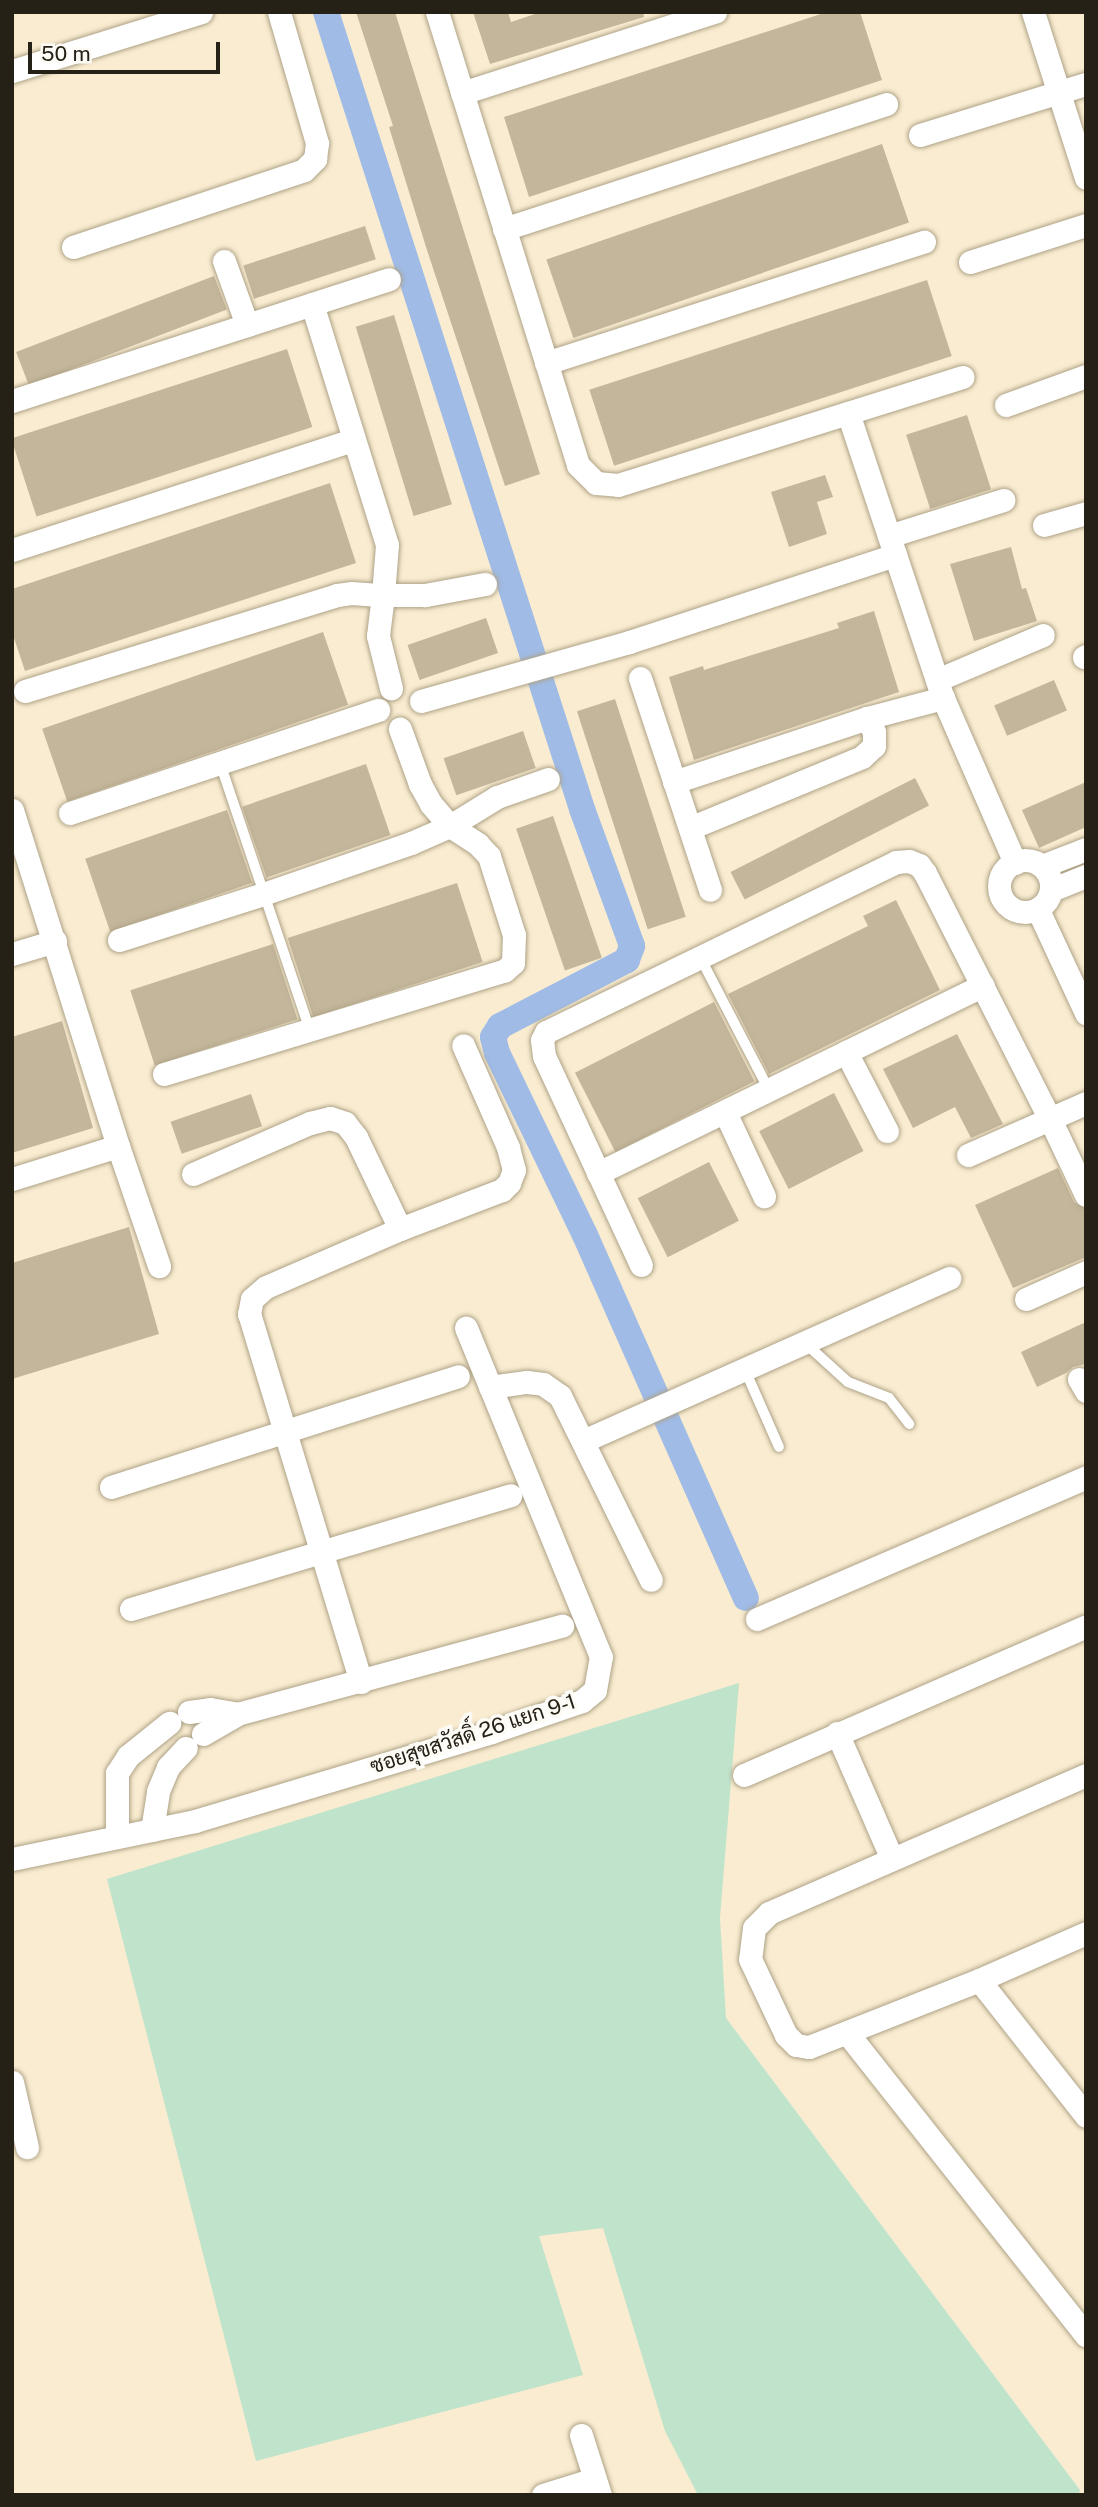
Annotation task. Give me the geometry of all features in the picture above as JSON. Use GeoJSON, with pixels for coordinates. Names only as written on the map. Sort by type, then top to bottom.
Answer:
{"type":"FeatureCollection","features":[{"type":"Feature","properties":{"kind":"street"},"geometry":{"type":"LineString","coordinates":[[12,71],[201,12]]}},
{"type":"Feature","properties":{"kind":"street"},"geometry":{"type":"LineString","coordinates":[[73,247],[304,170],[315,159],[317,143],[279,12]]}},
{"type":"Feature","properties":{"kind":"street"},"geometry":{"type":"LineString","coordinates":[[437,12],[578,466],[596,482],[618,485],[962,377]]}},
{"type":"Feature","properties":{"kind":"street"},"geometry":{"type":"LineString","coordinates":[[462,93],[715,12]]}},
{"type":"Feature","properties":{"kind":"street"},"geometry":{"type":"LineString","coordinates":[[1033,12],[1086,178]]}},
{"type":"Feature","properties":{"kind":"street"},"geometry":{"type":"LineString","coordinates":[[920,135],[1086,83]]}},
{"type":"Feature","properties":{"kind":"street"},"geometry":{"type":"LineString","coordinates":[[504,229],[886,104]]}},
{"type":"Feature","properties":{"kind":"street"},"geometry":{"type":"LineString","coordinates":[[970,262],[1086,225]]}},
{"type":"Feature","properties":{"kind":"street"},"geometry":{"type":"LineString","coordinates":[[546,363],[924,242]]}},
{"type":"Feature","properties":{"kind":"street"},"geometry":{"type":"LineString","coordinates":[[224,261],[247,325]]}},
{"type":"Feature","properties":{"kind":"street"},"geometry":{"type":"LineString","coordinates":[[12,401],[388,279]]}},
{"type":"Feature","properties":{"kind":"street"},"geometry":{"type":"LineString","coordinates":[[312,304],[387,545],[378,636],[391,688]]}},
{"type":"Feature","properties":{"kind":"street"},"geometry":{"type":"LineString","coordinates":[[1006,405],[1086,376]]}},
{"type":"Feature","properties":{"kind":"street"},"geometry":{"type":"LineString","coordinates":[[848,413],[940,689],[1015,863]]}},
{"type":"Feature","properties":{"kind":"street"},"geometry":{"type":"LineString","coordinates":[[12,550],[353,440]]}},
{"type":"Feature","properties":{"kind":"street"},"geometry":{"type":"LineString","coordinates":[[421,701],[629,642],[892,546],[1003,500]]}},
{"type":"Feature","properties":{"kind":"street"},"geometry":{"type":"LineString","coordinates":[[1044,525],[1086,513]]}},
{"type":"Feature","properties":{"kind":"street"},"geometry":{"type":"LineString","coordinates":[[25,691],[337,594],[425,594],[485,584]]}},
{"type":"Feature","properties":{"kind":"street"},"geometry":{"type":"LineString","coordinates":[[674,782],[867,718],[940,689],[1043,635]]}},
{"type":"Feature","properties":{"kind":"street"},"geometry":{"type":"LineString","coordinates":[[640,678],[710,890]]}},
{"type":"Feature","properties":{"kind":"street"},"geometry":{"type":"LineString","coordinates":[[404,687],[412,690],[421,701],[420,716],[416,724],[409,729],[384,724],[378,710],[380,698],[391,688],[404,687]]}},
{"type":"Feature","properties":{"kind":"street"},"geometry":{"type":"LineString","coordinates":[[70,813],[378,710]]}},
{"type":"Feature","properties":{"kind":"street"},"geometry":{"type":"LineString","coordinates":[[690,828],[862,757],[874,746],[874,732],[867,718]]}},
{"type":"Feature","properties":{"kind":"street"},"geometry":{"type":"LineString","coordinates":[[164,1074],[504,971],[513,963],[514,935],[489,856],[478,844],[450,826],[419,784],[400,729]]}},
{"type":"Feature","properties":{"kind":"street"},"geometry":{"type":"LineString","coordinates":[[119,940],[411,843],[450,826],[497,797],[548,779]]}},
{"type":"Feature","properties":{"kind":"street"},"geometry":{"type":"LineString","coordinates":[[12,810],[118,1146],[159,1266]]}},
{"type":"Feature","properties":{"kind":"street"},"geometry":{"type":"LineString","coordinates":[[1042,866],[1086,849]]}},
{"type":"Feature","properties":{"kind":"street"},"geometry":{"type":"LineString","coordinates":[[641,1265],[544,1056],[542,1040],[553,1026],[897,862],[909,861],[919,865],[925,873],[984,985],[1086,1195]]}},
{"type":"Feature","properties":{"kind":"street"},"geometry":{"type":"LineString","coordinates":[[1032,861],[1042,866],[1049,874],[1051,890],[1046,903],[1038,910],[1017,911],[1001,897],[1000,878],[1015,863],[1032,861]]}},
{"type":"Feature","properties":{"kind":"street"},"geometry":{"type":"LineString","coordinates":[[1051,890],[1086,876]]}},
{"type":"Feature","properties":{"kind":"street"},"geometry":{"type":"LineString","coordinates":[[1038,910],[1086,1013]]}},
{"type":"Feature","properties":{"kind":"street"},"geometry":{"type":"LineString","coordinates":[[12,954],[55,941]]}},
{"type":"Feature","properties":{"kind":"street"},"geometry":{"type":"LineString","coordinates":[[598,1173],[984,985]]}},
{"type":"Feature","properties":{"kind":"street"},"geometry":{"type":"LineString","coordinates":[[360,1682],[249,1314],[252,1299],[266,1287],[400,1228],[502,1191],[509,1183],[514,1170],[463,1045]]}},
{"type":"Feature","properties":{"kind":"street"},"geometry":{"type":"LineString","coordinates":[[846,1052],[887,1132]]}},
{"type":"Feature","properties":{"kind":"street"},"geometry":{"type":"LineString","coordinates":[[968,1155],[1086,1103]]}},
{"type":"Feature","properties":{"kind":"street"},"geometry":{"type":"LineString","coordinates":[[725,1112],[764,1196]]}},
{"type":"Feature","properties":{"kind":"street"},"geometry":{"type":"LineString","coordinates":[[193,1174],[310,1122],[330,1118],[345,1122],[356,1138],[400,1228]]}},
{"type":"Feature","properties":{"kind":"street"},"geometry":{"type":"LineString","coordinates":[[12,1179],[118,1146]]}},
{"type":"Feature","properties":{"kind":"street"},"geometry":{"type":"LineString","coordinates":[[1026,1299],[1086,1272]]}},
{"type":"Feature","properties":{"kind":"street"},"geometry":{"type":"LineString","coordinates":[[583,1441],[949,1278]]}},
{"type":"Feature","properties":{"kind":"street","name":"ซอยสุขสวัสดิ์ 26 แยก 9-1"},"geometry":{"type":"LineString","coordinates":[[12,1859],[195,1821],[491,1732],[582,1701],[596,1690],[600,1657],[466,1328]]}},
{"type":"Feature","properties":{"kind":"street"},"geometry":{"type":"LineString","coordinates":[[111,1487],[284,1434],[458,1376]]}},
{"type":"Feature","properties":{"kind":"street"},"geometry":{"type":"LineString","coordinates":[[490,1387],[527,1382],[543,1384],[560,1396],[651,1580]]}},
{"type":"Feature","properties":{"kind":"street"},"geometry":{"type":"LineString","coordinates":[[757,1619],[1086,1476]]}},
{"type":"Feature","properties":{"kind":"street"},"geometry":{"type":"LineString","coordinates":[[131,1609],[510,1495]]}},
{"type":"Feature","properties":{"kind":"street"},"geometry":{"type":"LineString","coordinates":[[152,1830],[158,1791],[168,1767],[194,1741],[237,1714],[562,1626]]}},
{"type":"Feature","properties":{"kind":"street"},"geometry":{"type":"LineString","coordinates":[[744,1775],[1086,1626]]}},
{"type":"Feature","properties":{"kind":"street"},"geometry":{"type":"LineString","coordinates":[[117,1836],[117,1773],[128,1756],[179,1717],[210,1709],[237,1714]]}},
{"type":"Feature","properties":{"kind":"street"},"geometry":{"type":"LineString","coordinates":[[837,1733],[892,1859]]}},
{"type":"Feature","properties":{"kind":"street"},"geometry":{"type":"LineString","coordinates":[[142,1744],[168,1767]]}},
{"type":"Feature","properties":{"kind":"street"},"geometry":{"type":"LineString","coordinates":[[1086,1775],[769,1913],[754,1928],[750,1942],[750,1959],[786,2035],[796,2045],[809,2047],[848,2034],[1086,1933]]}},
{"type":"Feature","properties":{"kind":"street"},"geometry":{"type":"LineString","coordinates":[[979,1980],[1086,2116]]}},
{"type":"Feature","properties":{"kind":"street"},"geometry":{"type":"LineString","coordinates":[[848,2034],[1086,2335]]}},
{"type":"Feature","properties":{"kind":"street"},"geometry":{"type":"LineString","coordinates":[[12,2082],[27,2147]]}},
{"type":"Feature","properties":{"kind":"street"},"geometry":{"type":"LineString","coordinates":[[543,2495],[597,2487],[581,2435]]}},
{"type":"Feature","properties":{"kind":"lane"},"geometry":{"type":"LineString","coordinates":[[220,762],[310,1030]]}},
{"type":"Feature","properties":{"kind":"lane"},"geometry":{"type":"LineString","coordinates":[[700,957],[769,1090]]}},
{"type":"Feature","properties":{"kind":"lane"},"geometry":{"type":"LineString","coordinates":[[804,1343],[848,1382],[888,1398],[909,1424]]}},
{"type":"Feature","properties":{"kind":"lane"},"geometry":{"type":"LineString","coordinates":[[745,1370],[779,1447]]}},
{"type":"Feature","properties":{"kind":"green space"},"geometry":{"type":"Polygon","coordinates":[[[739,1683],[720,1918],[726,2018],[1080,2490],[1078,2495],[698,2495],[665,2431],[603,2228],[539,2236],[583,2375],[256,2461],[107,1879],[739,1683]]]}},
{"type":"Feature","properties":{"kind":"building"},"geometry":{"type":"Polygon","coordinates":[[[356,12],[395,12],[540,474],[505,486],[426,247],[389,127],[393,126],[356,12]]]}},
{"type":"Feature","properties":{"kind":"building"},"geometry":{"type":"Polygon","coordinates":[[[473,12],[508,12],[511,22],[541,12],[643,12],[644,17],[490,64],[473,12]]]}},
{"type":"Feature","properties":{"kind":"building"},"geometry":{"type":"Polygon","coordinates":[[[827,12],[860,12],[882,80],[529,197],[504,117],[827,12]]]}},
{"type":"Feature","properties":{"kind":"building"},"geometry":{"type":"Polygon","coordinates":[[[882,144],[909,222],[573,338],[546,260],[882,144]]]}},
{"type":"Feature","properties":{"kind":"building"},"geometry":{"type":"Polygon","coordinates":[[[365,226],[376,259],[254,299],[243,266],[365,226]]]}},
{"type":"Feature","properties":{"kind":"building"},"geometry":{"type":"Polygon","coordinates":[[[214,276],[227,310],[29,386],[16,352],[214,276]]]}},
{"type":"Feature","properties":{"kind":"building"},"geometry":{"type":"Polygon","coordinates":[[[927,280],[952,356],[614,466],[589,390],[927,280]]]}},
{"type":"Feature","properties":{"kind":"building"},"geometry":{"type":"Polygon","coordinates":[[[394,315],[452,504],[414,516],[356,327],[394,315]]]}},
{"type":"Feature","properties":{"kind":"building"},"geometry":{"type":"Polygon","coordinates":[[[287,349],[312,427],[37,517],[12,438],[287,349]]]}},
{"type":"Feature","properties":{"kind":"building"},"geometry":{"type":"Polygon","coordinates":[[[967,415],[991,489],[930,509],[906,435],[967,415]]]}},
{"type":"Feature","properties":{"kind":"building"},"geometry":{"type":"Polygon","coordinates":[[[825,475],[833,497],[817,502],[827,534],[789,547],[771,492],[825,475]]]}},
{"type":"Feature","properties":{"kind":"building"},"geometry":{"type":"Polygon","coordinates":[[[330,483],[356,563],[25,671],[12,632],[12,589],[330,483]]]}},
{"type":"Feature","properties":{"kind":"building"},"geometry":{"type":"Polygon","coordinates":[[[1011,547],[1022,589],[1026,588],[1037,621],[974,641],[950,564],[1011,547]]]}},
{"type":"Feature","properties":{"kind":"building"},"geometry":{"type":"Polygon","coordinates":[[[874,611],[899,692],[694,760],[669,677],[703,666],[704,670],[839,628],[837,623],[874,611]]]}},
{"type":"Feature","properties":{"kind":"building"},"geometry":{"type":"Polygon","coordinates":[[[486,618],[498,653],[420,680],[408,645],[486,618]]]}},
{"type":"Feature","properties":{"kind":"building"},"geometry":{"type":"Polygon","coordinates":[[[323,632],[348,705],[67,801],[42,729],[323,632]]]}},
{"type":"Feature","properties":{"kind":"building"},"geometry":{"type":"Polygon","coordinates":[[[1054,680],[1067,710],[1007,736],[994,705],[1054,680]]]}},
{"type":"Feature","properties":{"kind":"building"},"geometry":{"type":"Polygon","coordinates":[[[615,699],[686,917],[648,929],[577,711],[615,699]]]}},
{"type":"Feature","properties":{"kind":"building"},"geometry":{"type":"Polygon","coordinates":[[[523,731],[536,768],[456,795],[444,758],[523,731]]]}},
{"type":"Feature","properties":{"kind":"building"},"geometry":{"type":"Polygon","coordinates":[[[366,764],[390,835],[267,878],[242,807],[366,764]]]}},
{"type":"Feature","properties":{"kind":"building"},"geometry":{"type":"Polygon","coordinates":[[[915,778],[929,806],[745,900],[731,872],[915,778]]]}},
{"type":"Feature","properties":{"kind":"building"},"geometry":{"type":"Polygon","coordinates":[[[1086,782],[1086,827],[1039,848],[1022,810],[1086,782]]]}},
{"type":"Feature","properties":{"kind":"building"},"geometry":{"type":"Polygon","coordinates":[[[227,810],[252,883],[110,932],[85,859],[227,810]]]}},
{"type":"Feature","properties":{"kind":"building"},"geometry":{"type":"Polygon","coordinates":[[[553,816],[602,958],[565,971],[516,829],[553,816]]]}},
{"type":"Feature","properties":{"kind":"building"},"geometry":{"type":"Polygon","coordinates":[[[457,883],[483,962],[313,1017],[288,938],[457,883]]]}},
{"type":"Feature","properties":{"kind":"building"},"geometry":{"type":"Polygon","coordinates":[[[896,900],[940,990],[769,1074],[728,994],[868,926],[863,916],[896,900]]]}},
{"type":"Feature","properties":{"kind":"building"},"geometry":{"type":"Polygon","coordinates":[[[273,944],[297,1019],[155,1065],[130,990],[273,944]]]}},
{"type":"Feature","properties":{"kind":"building"},"geometry":{"type":"Polygon","coordinates":[[[714,1002],[754,1081],[615,1152],[575,1073],[714,1002]]]}},
{"type":"Feature","properties":{"kind":"building"},"geometry":{"type":"Polygon","coordinates":[[[62,1021],[93,1128],[12,1153],[12,1037],[62,1021]]]}},
{"type":"Feature","properties":{"kind":"building"},"geometry":{"type":"Polygon","coordinates":[[[957,1034],[1003,1124],[971,1138],[955,1107],[913,1128],[883,1069],[957,1034]]]}},
{"type":"Feature","properties":{"kind":"building"},"geometry":{"type":"Polygon","coordinates":[[[834,1093],[864,1151],[789,1189],[759,1131],[834,1093]]]}},
{"type":"Feature","properties":{"kind":"building"},"geometry":{"type":"Polygon","coordinates":[[[251,1094],[262,1126],[182,1154],[171,1122],[251,1094]]]}},
{"type":"Feature","properties":{"kind":"building"},"geometry":{"type":"Polygon","coordinates":[[[709,1162],[739,1221],[668,1257],[638,1198],[709,1162]]]}},
{"type":"Feature","properties":{"kind":"building"},"geometry":{"type":"Polygon","coordinates":[[[1058,1168],[1074,1202],[1086,1209],[1086,1257],[1013,1288],[975,1205],[1058,1168]]]}},
{"type":"Feature","properties":{"kind":"building"},"geometry":{"type":"Polygon","coordinates":[[[129,1227],[159,1334],[12,1379],[12,1263],[129,1227]]]}},
{"type":"Feature","properties":{"kind":"building"},"geometry":{"type":"Polygon","coordinates":[[[1086,1322],[1086,1364],[1073,1367],[1037,1387],[1021,1352],[1086,1322]]]}},
{"type":"Feature","properties":{"kind":"waterway"},"geometry":{"type":"LineString","coordinates":[[326,12],[582,809],[632,946],[627,960],[500,1026],[493,1037],[497,1053],[585,1235],[746,1598]]}}]}
